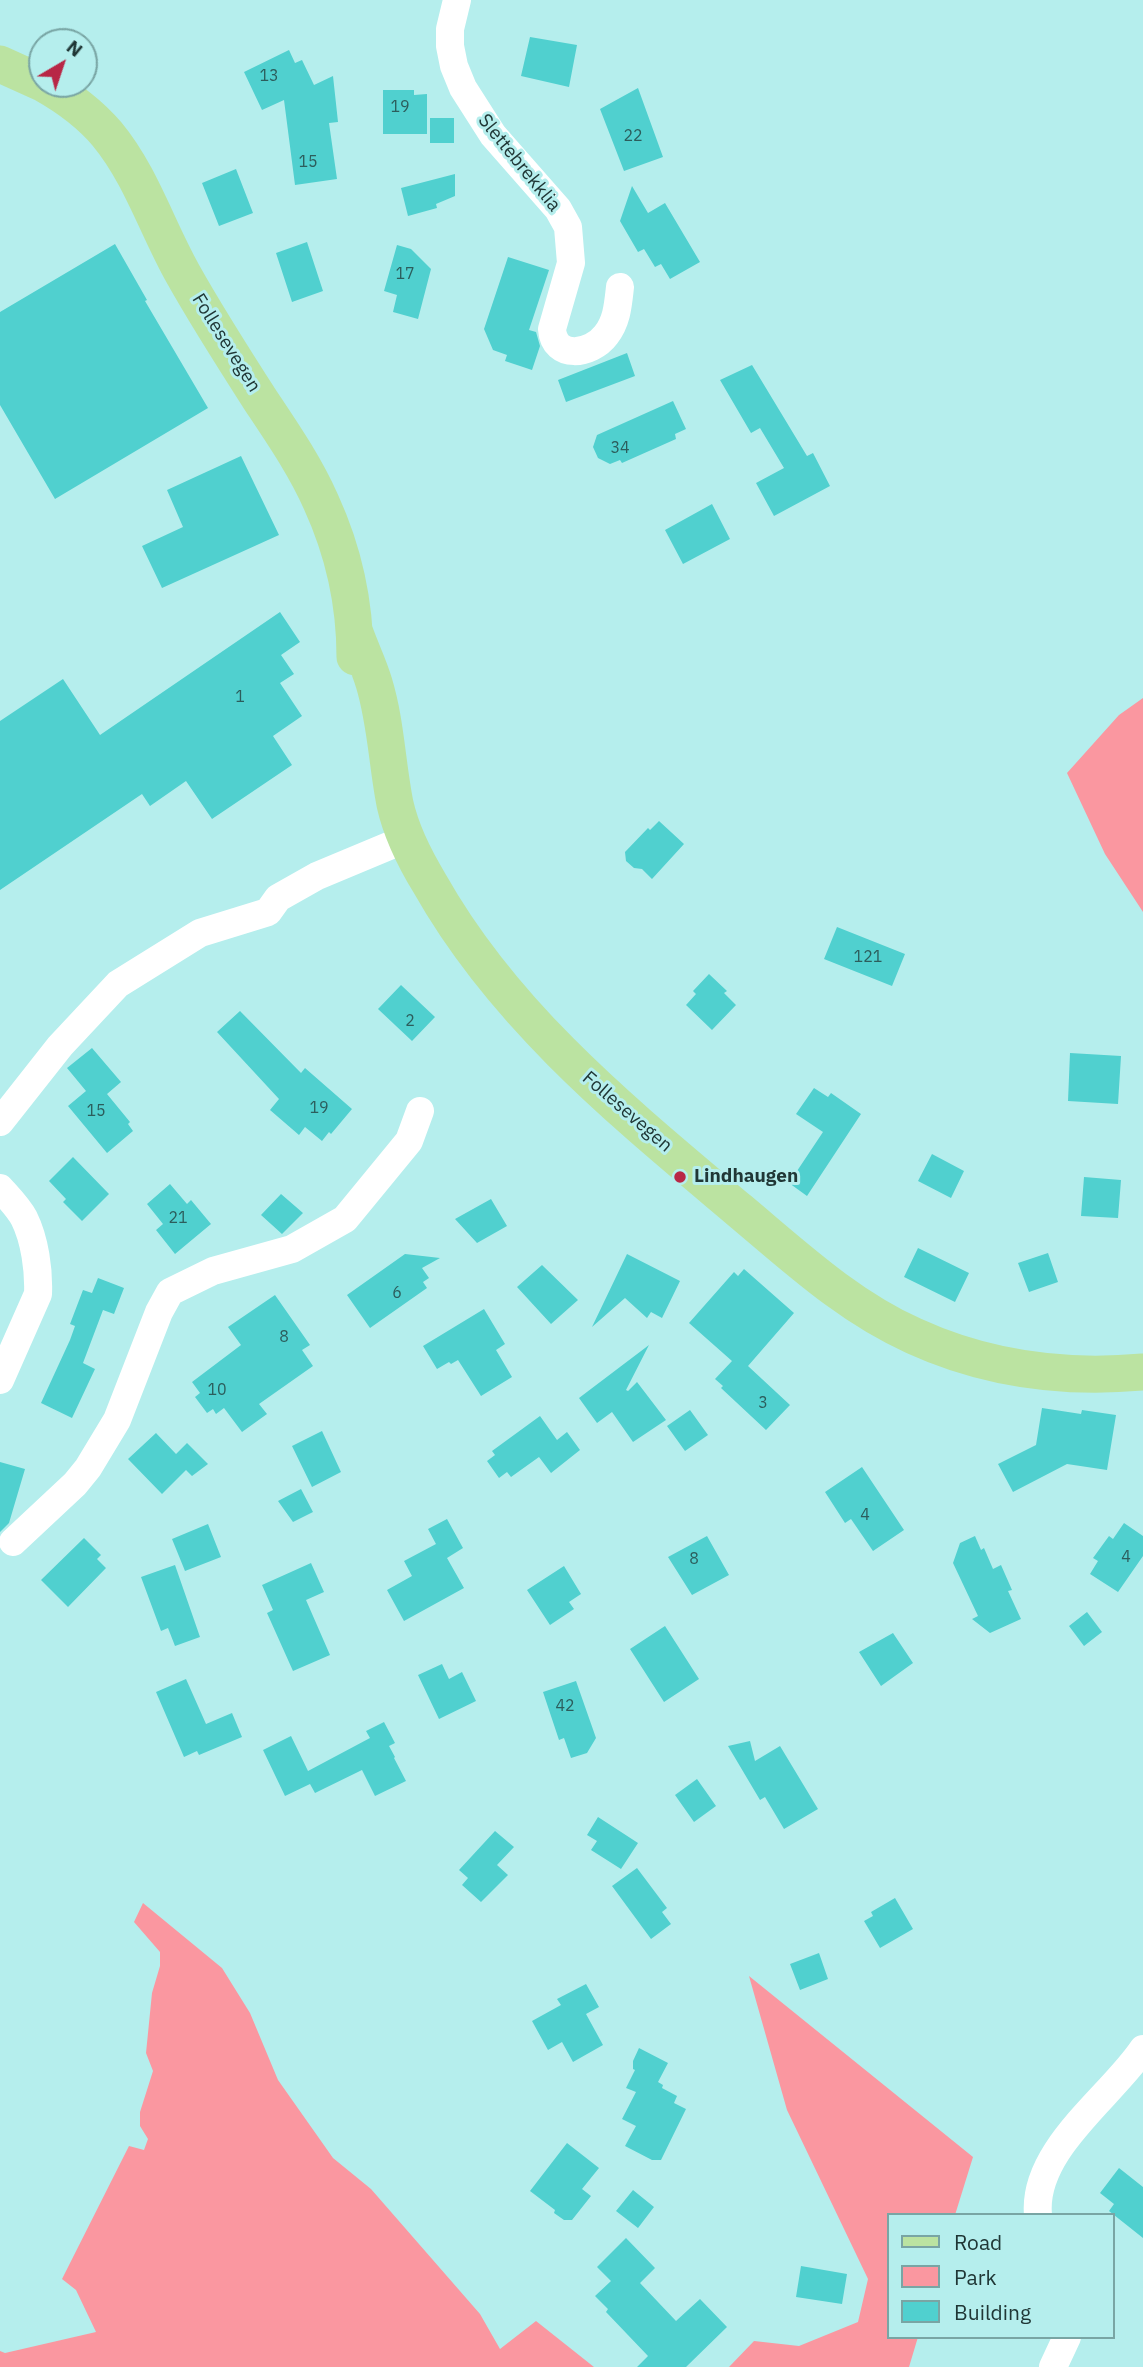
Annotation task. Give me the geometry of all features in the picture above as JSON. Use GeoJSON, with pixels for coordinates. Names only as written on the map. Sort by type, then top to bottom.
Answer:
{"type":"FeatureCollection","features":[{"type":"Feature","properties":{"kind":"main road","name":"Follesevegen"},"geometry":{"type":"LineString","coordinates":[[22,75],[78,106],[105,132],[120,152],[205,312],[299,458],[321,502],[338,548],[347,582],[355,634],[374,683],[389,752],[395,803],[408,838],[429,883],[496,983],[575,1066],[706,1182],[828,1285],[872,1315],[914,1336],[961,1354],[1007,1366],[1054,1373],[1143,1373]]}},
{"type":"Feature","properties":{"kind":"street","name":"Slettebrekklia"},"geometry":{"type":"LineString","coordinates":[[457,0],[450,29],[450,46],[463,88],[493,135],[558,209],[568,227],[571,263],[552,328],[552,339],[556,345],[571,351],[584,349],[605,338],[618,311],[620,287]]}},
{"type":"Feature","properties":{"kind":"street"},"geometry":{"type":"LineString","coordinates":[[0,1122],[60,1046],[118,984],[200,933],[268,912],[278,898],[371,852],[408,838]]}},
{"type":"Feature","properties":{"kind":"street"},"geometry":{"type":"LineString","coordinates":[[13,1542],[75,1484],[93,1459],[117,1420],[159,1312],[170,1292],[213,1271],[292,1249],[345,1219],[409,1141],[420,1111]]}},
{"type":"Feature","properties":{"kind":"street"},"geometry":{"type":"LineString","coordinates":[[0,1188],[28,1227],[39,1279],[38,1294],[0,1380]]}},
{"type":"Feature","properties":{"kind":"street"},"geometry":{"type":"LineString","coordinates":[[1038,2213],[1037,2203],[1045,2172],[1080,2120],[1143,2049]]}},
{"type":"Feature","properties":{"kind":"street"},"geometry":{"type":"LineString","coordinates":[[1053,2367],[1066,2339]]}},
{"type":"Feature","properties":{"kind":"green space"},"geometry":{"type":"Polygon","coordinates":[[[1143,698],[1143,912],[1105,854],[1067,773],[1119,715],[1143,698]]]}},
{"type":"Feature","properties":{"kind":"green space"},"geometry":{"type":"Polygon","coordinates":[[[143,1903],[222,1968],[250,2013],[278,2080],[333,2158],[371,2189],[480,2314],[500,2349],[536,2321],[594,2367],[0,2367],[0,2351],[5,2353],[96,2332],[76,2290],[62,2279],[129,2146],[144,2150],[148,2139],[140,2126],[140,2112],[153,2071],[146,2053],[152,1993],[160,1966],[160,1952],[134,1922],[143,1903]]]}},
{"type":"Feature","properties":{"kind":"green space"},"geometry":{"type":"Polygon","coordinates":[[[749,1976],[973,2157],[956,2213],[888,2213],[888,2339],[917,2339],[909,2367],[729,2367],[754,2341],[799,2346],[858,2322],[868,2279],[787,2110],[749,1976]]]}},
{"type":"Feature","properties":{"kind":"building"},"geometry":{"type":"Polygon","coordinates":[[[530,37],[577,45],[569,87],[521,76],[530,37]]]}},
{"type":"Feature","properties":{"kind":"building"},"geometry":{"type":"Polygon","coordinates":[[[289,50],[295,63],[302,60],[314,85],[333,76],[338,122],[329,123],[337,179],[295,185],[284,100],[262,110],[244,72],[289,50]]]}},
{"type":"Feature","properties":{"kind":"building"},"geometry":{"type":"Polygon","coordinates":[[[638,88],[663,157],[624,171],[600,109],[638,88]]]}},
{"type":"Feature","properties":{"kind":"building"},"geometry":{"type":"Polygon","coordinates":[[[383,90],[414,90],[414,95],[427,94],[427,134],[383,134],[383,90]]]}},
{"type":"Feature","properties":{"kind":"building"},"geometry":{"type":"Polygon","coordinates":[[[430,118],[454,118],[454,143],[430,143],[430,118]]]}},
{"type":"Feature","properties":{"kind":"building"},"geometry":{"type":"Polygon","coordinates":[[[236,169],[253,213],[219,226],[202,183],[236,169]]]}},
{"type":"Feature","properties":{"kind":"building"},"geometry":{"type":"Polygon","coordinates":[[[455,174],[455,196],[436,204],[437,208],[408,216],[401,188],[455,174]]]}},
{"type":"Feature","properties":{"kind":"building"},"geometry":{"type":"Polygon","coordinates":[[[632,186],[648,213],[665,203],[700,262],[670,279],[661,264],[655,267],[644,249],[638,252],[620,221],[632,186]]]}},
{"type":"Feature","properties":{"kind":"building"},"geometry":{"type":"Polygon","coordinates":[[[307,242],[323,291],[292,302],[276,253],[307,242]]]}},
{"type":"Feature","properties":{"kind":"building"},"geometry":{"type":"Polygon","coordinates":[[[115,244],[208,408],[55,499],[0,405],[0,312],[115,244]]]}},
{"type":"Feature","properties":{"kind":"building"},"geometry":{"type":"Polygon","coordinates":[[[397,245],[411,249],[431,269],[418,319],[393,312],[397,295],[384,291],[397,245]]]}},
{"type":"Feature","properties":{"kind":"building"},"geometry":{"type":"Polygon","coordinates":[[[508,257],[549,270],[529,330],[536,332],[540,346],[532,370],[505,361],[507,355],[493,350],[484,329],[508,257]]]}},
{"type":"Feature","properties":{"kind":"building"},"geometry":{"type":"Polygon","coordinates":[[[627,353],[635,376],[566,402],[558,380],[627,353]]]}},
{"type":"Feature","properties":{"kind":"building"},"geometry":{"type":"Polygon","coordinates":[[[752,365],[807,456],[813,453],[830,486],[774,516],[756,483],[784,468],[760,428],[751,433],[720,380],[752,365]]]}},
{"type":"Feature","properties":{"kind":"building"},"geometry":{"type":"Polygon","coordinates":[[[673,401],[686,429],[675,434],[676,439],[622,463],[620,460],[610,464],[598,458],[593,447],[597,435],[673,401]]]}},
{"type":"Feature","properties":{"kind":"building"},"geometry":{"type":"Polygon","coordinates":[[[241,456],[279,535],[162,588],[142,546],[183,527],[167,490],[241,456]]]}},
{"type":"Feature","properties":{"kind":"building"},"geometry":{"type":"Polygon","coordinates":[[[712,504],[730,539],[683,564],[665,530],[712,504]]]}},
{"type":"Feature","properties":{"kind":"building"},"geometry":{"type":"Polygon","coordinates":[[[280,612],[300,642],[281,655],[294,674],[280,683],[302,716],[273,736],[292,765],[212,819],[186,781],[150,806],[142,794],[0,890],[0,721],[63,679],[100,735],[280,612]]]}},
{"type":"Feature","properties":{"kind":"building"},"geometry":{"type":"Polygon","coordinates":[[[659,821],[684,844],[652,879],[642,869],[634,868],[626,861],[625,852],[648,828],[650,830],[659,821]]]}},
{"type":"Feature","properties":{"kind":"building"},"geometry":{"type":"Polygon","coordinates":[[[837,927],[905,954],[892,986],[824,959],[837,927]]]}},
{"type":"Feature","properties":{"kind":"building"},"geometry":{"type":"Polygon","coordinates":[[[709,974],[727,991],[724,993],[736,1005],[712,1030],[686,1005],[696,994],[693,991],[709,974]]]}},
{"type":"Feature","properties":{"kind":"building"},"geometry":{"type":"Polygon","coordinates":[[[401,985],[435,1017],[412,1041],[378,1009],[401,985]]]}},
{"type":"Feature","properties":{"kind":"building"},"geometry":{"type":"Polygon","coordinates":[[[240,1011],[301,1073],[305,1068],[352,1109],[322,1141],[305,1127],[299,1135],[270,1110],[279,1099],[217,1032],[240,1011]]]}},
{"type":"Feature","properties":{"kind":"building"},"geometry":{"type":"Polygon","coordinates":[[[92,1048],[121,1082],[107,1094],[130,1122],[128,1124],[133,1131],[107,1153],[68,1106],[86,1091],[67,1068],[92,1048]]]}},
{"type":"Feature","properties":{"kind":"building"},"geometry":{"type":"Polygon","coordinates":[[[1070,1053],[1121,1056],[1118,1104],[1068,1101],[1070,1053]]]}},
{"type":"Feature","properties":{"kind":"building"},"geometry":{"type":"Polygon","coordinates":[[[814,1088],[828,1097],[831,1093],[861,1114],[807,1196],[789,1183],[823,1132],[796,1114],[814,1088]]]}},
{"type":"Feature","properties":{"kind":"building"},"geometry":{"type":"Polygon","coordinates":[[[932,1154],[964,1171],[951,1198],[918,1181],[932,1154]]]}},
{"type":"Feature","properties":{"kind":"building"},"geometry":{"type":"Polygon","coordinates":[[[73,1157],[109,1194],[82,1221],[63,1202],[66,1199],[49,1181],[73,1157]]]}},
{"type":"Feature","properties":{"kind":"building"},"geometry":{"type":"Polygon","coordinates":[[[1084,1177],[1121,1180],[1118,1218],[1081,1216],[1084,1177]]]}},
{"type":"Feature","properties":{"kind":"building"},"geometry":{"type":"Polygon","coordinates":[[[170,1184],[187,1204],[191,1200],[211,1224],[175,1254],[156,1230],[163,1224],[147,1204],[170,1184]]]}},
{"type":"Feature","properties":{"kind":"building"},"geometry":{"type":"Polygon","coordinates":[[[281,1194],[303,1213],[282,1234],[261,1215],[281,1194]]]}},
{"type":"Feature","properties":{"kind":"building"},"geometry":{"type":"Polygon","coordinates":[[[491,1199],[507,1226],[477,1243],[455,1219],[491,1199]]]}},
{"type":"Feature","properties":{"kind":"building"},"geometry":{"type":"Polygon","coordinates":[[[918,1248],[969,1273],[955,1302],[904,1277],[918,1248]]]}},
{"type":"Feature","properties":{"kind":"building"},"geometry":{"type":"Polygon","coordinates":[[[1048,1253],[1058,1282],[1029,1292],[1018,1263],[1048,1253]]]}},
{"type":"Feature","properties":{"kind":"building"},"geometry":{"type":"Polygon","coordinates":[[[405,1254],[440,1258],[422,1268],[429,1278],[423,1282],[427,1288],[370,1328],[347,1295],[405,1254]]]}},
{"type":"Feature","properties":{"kind":"building"},"geometry":{"type":"Polygon","coordinates":[[[627,1254],[680,1281],[662,1318],[651,1312],[647,1318],[625,1298],[592,1327],[627,1254]]]}},
{"type":"Feature","properties":{"kind":"building"},"geometry":{"type":"Polygon","coordinates":[[[542,1265],[578,1300],[551,1324],[517,1287],[542,1265]]]}},
{"type":"Feature","properties":{"kind":"building"},"geometry":{"type":"Polygon","coordinates":[[[744,1269],[794,1313],[748,1366],[790,1405],[766,1430],[721,1388],[723,1386],[715,1379],[732,1361],[689,1323],[734,1272],[738,1276],[744,1269]]]}},
{"type":"Feature","properties":{"kind":"building"},"geometry":{"type":"Polygon","coordinates":[[[98,1278],[124,1288],[114,1314],[103,1310],[83,1363],[95,1369],[72,1418],[41,1403],[70,1340],[75,1326],[70,1324],[83,1290],[92,1293],[98,1278]]]}},
{"type":"Feature","properties":{"kind":"building"},"geometry":{"type":"Polygon","coordinates":[[[275,1295],[310,1345],[302,1350],[313,1366],[259,1404],[267,1414],[242,1432],[224,1408],[216,1414],[213,1409],[207,1413],[195,1397],[200,1393],[192,1382],[241,1345],[228,1327],[275,1295]]]}},
{"type":"Feature","properties":{"kind":"building"},"geometry":{"type":"Polygon","coordinates":[[[484,1309],[505,1344],[496,1350],[512,1377],[481,1396],[458,1360],[437,1369],[423,1346],[484,1309]]]}},
{"type":"Feature","properties":{"kind":"building"},"geometry":{"type":"Polygon","coordinates":[[[649,1345],[626,1390],[637,1382],[666,1420],[633,1442],[612,1412],[597,1423],[579,1398],[649,1345]]]}},
{"type":"Feature","properties":{"kind":"building"},"geometry":{"type":"Polygon","coordinates":[[[1042,1408],[1081,1414],[1082,1410],[1116,1415],[1107,1470],[1067,1464],[1013,1492],[998,1464],[1036,1445],[1042,1408]]]}},
{"type":"Feature","properties":{"kind":"building"},"geometry":{"type":"Polygon","coordinates":[[[690,1410],[708,1435],[685,1451],[667,1426],[690,1410]]]}},
{"type":"Feature","properties":{"kind":"building"},"geometry":{"type":"Polygon","coordinates":[[[540,1416],[557,1440],[567,1432],[580,1450],[551,1473],[539,1457],[511,1477],[507,1472],[499,1478],[487,1461],[495,1455],[492,1451],[540,1416]]]}},
{"type":"Feature","properties":{"kind":"building"},"geometry":{"type":"Polygon","coordinates":[[[322,1431],[341,1472],[312,1487],[292,1446],[322,1431]]]}},
{"type":"Feature","properties":{"kind":"building"},"geometry":{"type":"Polygon","coordinates":[[[156,1433],[176,1454],[187,1443],[208,1464],[192,1476],[186,1470],[162,1494],[128,1459],[156,1433]]]}},
{"type":"Feature","properties":{"kind":"building"},"geometry":{"type":"Polygon","coordinates":[[[0,1462],[25,1469],[9,1523],[0,1532],[0,1462]]]}},
{"type":"Feature","properties":{"kind":"building"},"geometry":{"type":"Polygon","coordinates":[[[862,1467],[904,1530],[873,1551],[851,1519],[845,1523],[825,1492],[862,1467]]]}},
{"type":"Feature","properties":{"kind":"building"},"geometry":{"type":"Polygon","coordinates":[[[301,1489],[313,1512],[293,1522],[278,1501],[301,1489]]]}},
{"type":"Feature","properties":{"kind":"building"},"geometry":{"type":"Polygon","coordinates":[[[447,1519],[463,1548],[447,1558],[464,1588],[404,1621],[387,1590],[412,1576],[404,1561],[436,1544],[428,1529],[447,1519]]]}},
{"type":"Feature","properties":{"kind":"building"},"geometry":{"type":"Polygon","coordinates":[[[1124,1523],[1143,1536],[1143,1556],[1118,1592],[1090,1574],[1098,1561],[1093,1558],[1109,1536],[1113,1539],[1124,1523]]]}},
{"type":"Feature","properties":{"kind":"building"},"geometry":{"type":"Polygon","coordinates":[[[208,1524],[221,1557],[185,1571],[172,1539],[208,1524]]]}},
{"type":"Feature","properties":{"kind":"building"},"geometry":{"type":"Polygon","coordinates":[[[707,1536],[729,1575],[692,1595],[668,1557],[707,1536]]]}},
{"type":"Feature","properties":{"kind":"building"},"geometry":{"type":"Polygon","coordinates":[[[975,1536],[981,1550],[984,1548],[993,1569],[1001,1565],[1012,1590],[1008,1591],[1021,1619],[990,1633],[972,1619],[978,1616],[953,1563],[960,1543],[975,1536]]]}},
{"type":"Feature","properties":{"kind":"building"},"geometry":{"type":"Polygon","coordinates":[[[84,1538],[101,1555],[97,1559],[106,1568],[68,1607],[41,1580],[84,1538]]]}},
{"type":"Feature","properties":{"kind":"building"},"geometry":{"type":"Polygon","coordinates":[[[311,1563],[324,1592],[306,1600],[330,1655],[293,1671],[267,1613],[273,1610],[262,1585],[311,1563]]]}},
{"type":"Feature","properties":{"kind":"building"},"geometry":{"type":"Polygon","coordinates":[[[175,1565],[200,1637],[175,1646],[168,1628],[161,1631],[141,1577],[175,1565]]]}},
{"type":"Feature","properties":{"kind":"building"},"geometry":{"type":"Polygon","coordinates":[[[564,1566],[581,1594],[569,1602],[574,1609],[550,1625],[527,1590],[564,1566]]]}},
{"type":"Feature","properties":{"kind":"building"},"geometry":{"type":"Polygon","coordinates":[[[1087,1612],[1102,1632],[1084,1646],[1069,1626],[1087,1612]]]}},
{"type":"Feature","properties":{"kind":"building"},"geometry":{"type":"Polygon","coordinates":[[[665,1626],[699,1679],[664,1702],[630,1649],[665,1626]]]}},
{"type":"Feature","properties":{"kind":"building"},"geometry":{"type":"Polygon","coordinates":[[[893,1633],[913,1663],[881,1686],[859,1652],[893,1633]]]}},
{"type":"Feature","properties":{"kind":"building"},"geometry":{"type":"Polygon","coordinates":[[[442,1664],[449,1679],[462,1672],[476,1701],[439,1719],[418,1675],[442,1664]]]}},
{"type":"Feature","properties":{"kind":"building"},"geometry":{"type":"Polygon","coordinates":[[[186,1679],[206,1724],[232,1713],[242,1737],[199,1755],[197,1751],[184,1757],[156,1692],[186,1679]]]}},
{"type":"Feature","properties":{"kind":"building"},"geometry":{"type":"Polygon","coordinates":[[[576,1681],[596,1738],[587,1753],[571,1758],[564,1738],[559,1740],[543,1692],[576,1681]]]}},
{"type":"Feature","properties":{"kind":"building"},"geometry":{"type":"Polygon","coordinates":[[[384,1722],[395,1743],[389,1746],[406,1781],[375,1796],[362,1770],[315,1793],[310,1784],[285,1796],[263,1750],[291,1736],[308,1771],[370,1738],[366,1731],[384,1722]]]}},
{"type":"Feature","properties":{"kind":"building"},"geometry":{"type":"Polygon","coordinates":[[[750,1741],[755,1761],[780,1746],[818,1809],[784,1829],[765,1797],[760,1800],[728,1746],[750,1741]]]}},
{"type":"Feature","properties":{"kind":"building"},"geometry":{"type":"Polygon","coordinates":[[[697,1779],[716,1806],[694,1822],[675,1795],[697,1779]]]}},
{"type":"Feature","properties":{"kind":"building"},"geometry":{"type":"Polygon","coordinates":[[[598,1817],[638,1843],[621,1869],[591,1850],[597,1841],[587,1835],[598,1817]]]}},
{"type":"Feature","properties":{"kind":"building"},"geometry":{"type":"Polygon","coordinates":[[[495,1831],[514,1847],[497,1865],[508,1875],[481,1902],[462,1885],[468,1878],[459,1870],[495,1831]]]}},
{"type":"Feature","properties":{"kind":"building"},"geometry":{"type":"Polygon","coordinates":[[[637,1868],[667,1908],[662,1912],[671,1924],[651,1939],[612,1886],[637,1868]]]}},
{"type":"Feature","properties":{"kind":"building"},"geometry":{"type":"Polygon","coordinates":[[[895,1898],[913,1929],[880,1948],[864,1921],[873,1916],[871,1912],[895,1898]]]}},
{"type":"Feature","properties":{"kind":"building"},"geometry":{"type":"Polygon","coordinates":[[[819,1953],[828,1979],[800,1990],[790,1964],[819,1953]]]}},
{"type":"Feature","properties":{"kind":"building"},"geometry":{"type":"Polygon","coordinates":[[[586,1984],[599,2007],[586,2014],[603,2045],[573,2062],[562,2042],[548,2050],[532,2021],[561,2005],[557,1999],[586,1984]]]}},
{"type":"Feature","properties":{"kind":"building"},"geometry":{"type":"Polygon","coordinates":[[[639,2048],[668,2063],[658,2082],[663,2085],[662,2088],[677,2096],[674,2103],[686,2109],[661,2160],[652,2160],[625,2146],[636,2126],[622,2119],[636,2092],[626,2088],[635,2070],[633,2061],[639,2048]]]}},
{"type":"Feature","properties":{"kind":"building"},"geometry":{"type":"Polygon","coordinates":[[[567,2143],[599,2168],[582,2189],[591,2196],[572,2220],[564,2220],[530,2191],[567,2143]]]}},
{"type":"Feature","properties":{"kind":"building"},"geometry":{"type":"Polygon","coordinates":[[[1119,2168],[1143,2187],[1143,2238],[1115,2213],[1109,2211],[1114,2204],[1100,2193],[1119,2168]]]}},
{"type":"Feature","properties":{"kind":"building"},"geometry":{"type":"Polygon","coordinates":[[[633,2190],[654,2207],[638,2228],[616,2211],[633,2190]]]}},
{"type":"Feature","properties":{"kind":"building"},"geometry":{"type":"Polygon","coordinates":[[[626,2238],[655,2268],[640,2283],[676,2321],[700,2299],[727,2327],[686,2367],[637,2367],[648,2356],[606,2312],[608,2309],[595,2296],[611,2281],[597,2267],[626,2238]]]}},
{"type":"Feature","properties":{"kind":"building"},"geometry":{"type":"Polygon","coordinates":[[[801,2266],[847,2274],[842,2304],[796,2297],[801,2266]]]}},
{"type":"Feature","properties":{"kind":"place","name":"Lindhaugen"},"geometry":{"type":"Point","coordinates":[680,1177]}}]}
